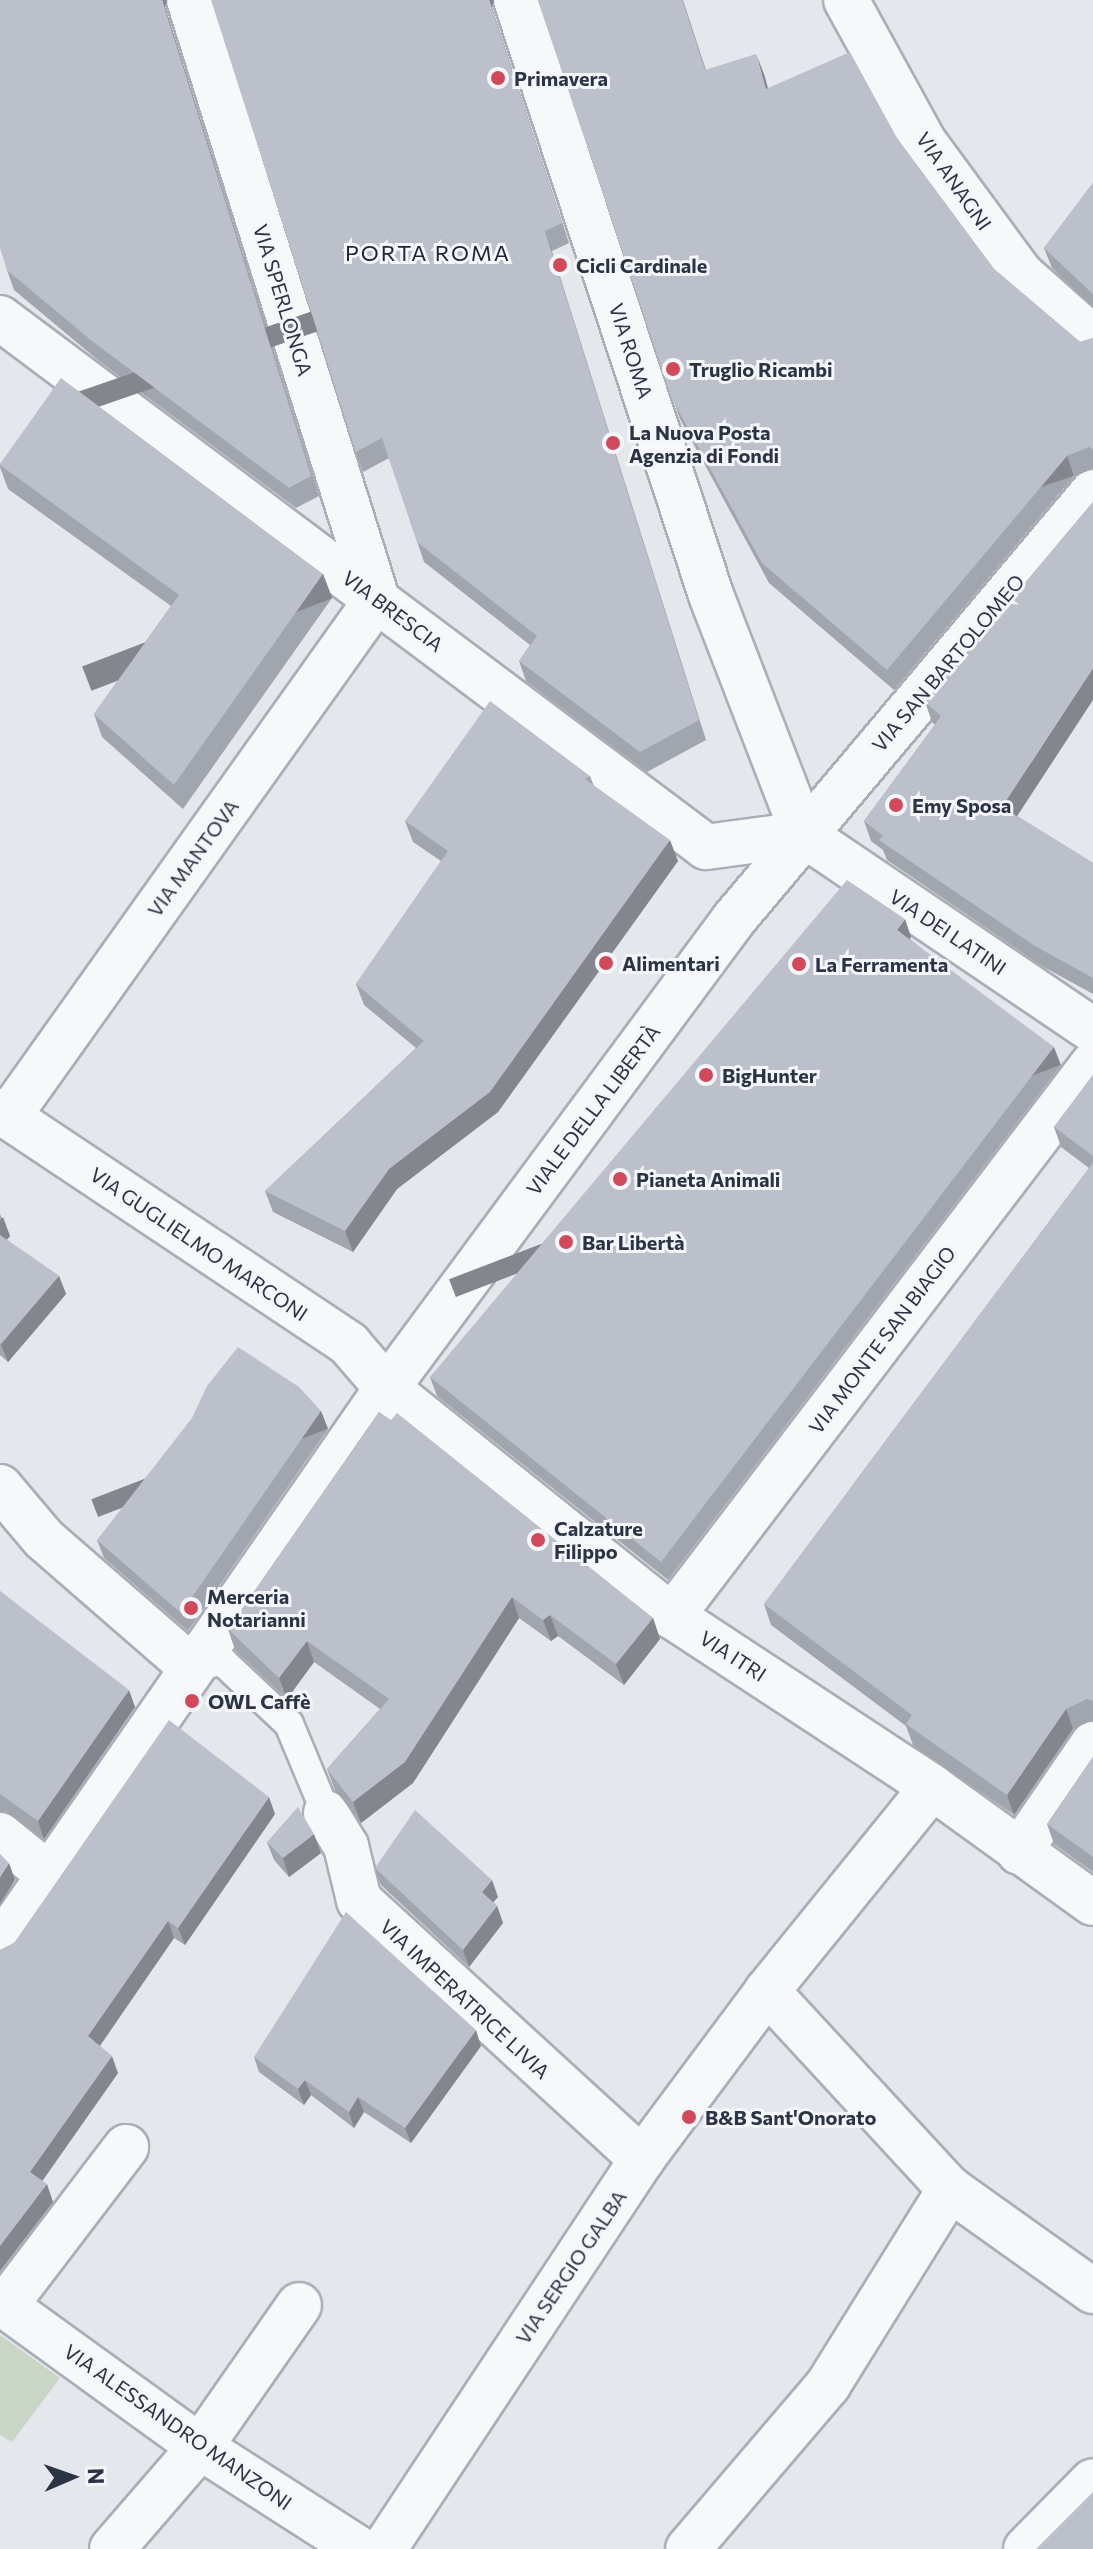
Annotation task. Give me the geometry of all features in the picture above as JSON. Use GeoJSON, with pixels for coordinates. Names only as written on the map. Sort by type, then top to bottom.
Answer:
{"type":"FeatureCollection","features":[{"type":"Feature","properties":{"kind":"street","name":"VIA SPERLONGA"},"geometry":{"type":"LineString","coordinates":[[189,0],[377,599]]}},
{"type":"Feature","properties":{"kind":"street","name":"VIA ROMA"},"geometry":{"type":"LineString","coordinates":[[516,0],[711,595],[803,834]]}},
{"type":"Feature","properties":{"kind":"street","name":"VIA ANAGNI"},"geometry":{"type":"LineString","coordinates":[[846,0],[924,142],[1021,274],[1093,338]]}},
{"type":"Feature","properties":{"kind":"street","name":"VIA BRESCIA"},"geometry":{"type":"LineString","coordinates":[[0,318],[706,847],[803,834]]}},
{"type":"Feature","properties":{"kind":"street","name":"VIA SAN BARTOLOMEO"},"geometry":{"type":"LineString","coordinates":[[803,834],[1093,492]]}},
{"type":"Feature","properties":{"kind":"street","name":"VIA MANTOVA"},"geometry":{"type":"LineString","coordinates":[[4,1114],[377,599]]}},
{"type":"Feature","properties":{"kind":"street","name":"VIA DEI LATINI"},"geometry":{"type":"LineString","coordinates":[[803,834],[1093,1030]]}},
{"type":"Feature","properties":{"kind":"street","name":"VIALE DELLA LIBERTÀ"},"geometry":{"type":"LineString","coordinates":[[0,1946],[387,1388],[803,834]]}},
{"type":"Feature","properties":{"kind":"street","name":"VIA MONTE SAN BIAGIO"},"geometry":{"type":"LineString","coordinates":[[672,1616],[1093,1064]]}},
{"type":"Feature","properties":{"kind":"street","name":"VIA GUGLIELMO MARCONI"},"geometry":{"type":"LineString","coordinates":[[4,1114],[349,1344],[387,1388]]}},
{"type":"Feature","properties":{"kind":"street","name":"VIA ITRI"},"geometry":{"type":"LineString","coordinates":[[387,1388],[672,1616],[932,1787],[1093,1903]]}},
{"type":"Feature","properties":{"kind":"street"},"geometry":{"type":"LineString","coordinates":[[0,1487],[44,1539],[191,1667]]}},
{"type":"Feature","properties":{"kind":"street"},"geometry":{"type":"LineString","coordinates":[[1019,1852],[1093,1744]]}},
{"type":"Feature","properties":{"kind":"street","name":"VIA SERGIO GALBA"},"geometry":{"type":"LineString","coordinates":[[384,2549],[642,2159],[767,1991],[932,1787]]}},
{"type":"Feature","properties":{"kind":"street","name":"VIA IMPERATRICE LIVIA"},"geometry":{"type":"LineString","coordinates":[[326,1813],[346,1846],[359,1900],[642,2159]]}},
{"type":"Feature","properties":{"kind":"street"},"geometry":{"type":"LineString","coordinates":[[0,1835],[49,1875]]}},
{"type":"Feature","properties":{"kind":"street"},"geometry":{"type":"LineString","coordinates":[[767,1991],[950,2189],[1093,2291]]}},
{"type":"Feature","properties":{"kind":"street"},"geometry":{"type":"LineString","coordinates":[[3,2304],[126,2147]]}},
{"type":"Feature","properties":{"kind":"street"},"geometry":{"type":"LineString","coordinates":[[688,2549],[828,2385],[950,2189]]}},
{"type":"Feature","properties":{"kind":"street","name":"VIA ALESSANDRO MANZONI"},"geometry":{"type":"LineString","coordinates":[[3,2304],[200,2447],[359,2549]]}},
{"type":"Feature","properties":{"kind":"street"},"geometry":{"type":"LineString","coordinates":[[112,2549],[200,2447],[299,2305]]}},
{"type":"Feature","properties":{"kind":"street"},"geometry":{"type":"LineString","coordinates":[[1026,2549],[1093,2481]]}},
{"type":"Feature","properties":{"kind":"lane"},"geometry":{"type":"LineString","coordinates":[[191,1667],[222,1661],[289,1724],[326,1813]]}},
{"type":"Feature","properties":{"kind":"green space"},"geometry":{"type":"Polygon","coordinates":[[[0,2335],[60,2378],[12,2442],[0,2435],[0,2335]]]}},
{"type":"Feature","properties":{"kind":"building"},"geometry":{"type":"Polygon","coordinates":[[[0,0],[162,0],[311,476],[289,488],[92,341],[7,270],[0,248],[0,0]]]}},
{"type":"Feature","properties":{"kind":"building"},"geometry":{"type":"Polygon","coordinates":[[[211,0],[489,0],[562,223],[545,231],[699,720],[640,752],[519,661],[537,636],[417,542],[382,438],[356,452],[211,0]]]}},
{"type":"Feature","properties":{"kind":"building"},"geometry":{"type":"Polygon","coordinates":[[[538,0],[682,0],[705,70],[756,54],[766,89],[850,52],[896,137],[994,269],[1080,342],[1093,338],[1093,450],[1089,447],[1067,456],[887,670],[762,563],[672,399],[538,0]]]}},
{"type":"Feature","properties":{"kind":"building"},"geometry":{"type":"Polygon","coordinates":[[[1093,183],[1093,294],[1044,248],[1093,183]]]}},
{"type":"Feature","properties":{"kind":"building"},"geometry":{"type":"Polygon","coordinates":[[[61,378],[323,574],[174,785],[94,714],[179,595],[0,465],[61,378]]]}},
{"type":"Feature","properties":{"kind":"building"},"geometry":{"type":"Polygon","coordinates":[[[1093,502],[1093,668],[1002,807],[1093,863],[1093,978],[1035,946],[879,840],[883,836],[864,821],[941,716],[925,702],[1093,502]]]}},
{"type":"Feature","properties":{"kind":"building"},"geometry":{"type":"Polygon","coordinates":[[[490,701],[590,776],[585,779],[670,840],[490,1092],[389,1169],[345,1231],[265,1191],[424,1041],[356,984],[448,851],[405,821],[490,701]]]}},
{"type":"Feature","properties":{"kind":"building"},"geometry":{"type":"Polygon","coordinates":[[[847,880],[905,919],[897,930],[1054,1047],[661,1562],[430,1377],[847,880]]]}},
{"type":"Feature","properties":{"kind":"building"},"geometry":{"type":"Polygon","coordinates":[[[1093,1075],[1093,1156],[1054,1127],[1093,1075]]]}},
{"type":"Feature","properties":{"kind":"building"},"geometry":{"type":"Polygon","coordinates":[[[1093,1163],[1093,1701],[1087,1699],[1066,1709],[1007,1795],[906,1724],[912,1715],[764,1604],[1093,1163]]]}},
{"type":"Feature","properties":{"kind":"building"},"geometry":{"type":"Polygon","coordinates":[[[0,1235],[59,1276],[1,1344],[0,1343],[0,1235]]]}},
{"type":"Feature","properties":{"kind":"building"},"geometry":{"type":"Polygon","coordinates":[[[238,1347],[299,1387],[321,1411],[181,1613],[97,1540],[192,1418],[207,1386],[238,1347]]]}},
{"type":"Feature","properties":{"kind":"building"},"geometry":{"type":"Polygon","coordinates":[[[379,1412],[391,1420],[397,1413],[653,1618],[616,1664],[550,1615],[543,1620],[512,1597],[405,1762],[353,1802],[327,1769],[389,1699],[307,1641],[279,1678],[228,1629],[379,1412]]]}},
{"type":"Feature","properties":{"kind":"building"},"geometry":{"type":"Polygon","coordinates":[[[0,1591],[129,1690],[38,1821],[0,1794],[0,1591]]]}},
{"type":"Feature","properties":{"kind":"building"},"geometry":{"type":"Polygon","coordinates":[[[169,1720],[269,1797],[178,1928],[168,1921],[88,2036],[112,2056],[30,2172],[47,2184],[0,2246],[0,1950],[14,1943],[169,1720]]]}},
{"type":"Feature","properties":{"kind":"building"},"geometry":{"type":"Polygon","coordinates":[[[1093,1757],[1093,1857],[1047,1824],[1093,1757]]]}},
{"type":"Feature","properties":{"kind":"building"},"geometry":{"type":"Polygon","coordinates":[[[298,1807],[314,1834],[283,1858],[267,1842],[298,1807]]]}},
{"type":"Feature","properties":{"kind":"building"},"geometry":{"type":"Polygon","coordinates":[[[415,1810],[492,1880],[482,1892],[497,1906],[463,1950],[375,1868],[415,1810]]]}},
{"type":"Feature","properties":{"kind":"building"},"geometry":{"type":"Polygon","coordinates":[[[0,1854],[9,1863],[0,1877],[0,1854]]]}},
{"type":"Feature","properties":{"kind":"building"},"geometry":{"type":"Polygon","coordinates":[[[346,1912],[476,2030],[405,2128],[358,2097],[349,2112],[305,2080],[298,2089],[254,2057],[346,1912]]]}},
{"type":"Feature","properties":{"kind":"building"},"geometry":{"type":"Polygon","coordinates":[[[1093,2492],[1093,2549],[1036,2549],[1093,2492]]]}},
{"type":"Feature","properties":{"kind":"place","name":"Primavera"},"geometry":{"type":"Point","coordinates":[498,78]}},
{"type":"Feature","properties":{"kind":"place","name":"Cicli Cardinale"},"geometry":{"type":"Point","coordinates":[560,265]}},
{"type":"Feature","properties":{"kind":"place","name":"Truglio Ricambi"},"geometry":{"type":"Point","coordinates":[673,369]}},
{"type":"Feature","properties":{"kind":"place","name":"La Nuova Posta Agenzia di Fondi"},"geometry":{"type":"Point","coordinates":[613,443]}},
{"type":"Feature","properties":{"kind":"place","name":"Emy Sposa"},"geometry":{"type":"Point","coordinates":[896,805]}},
{"type":"Feature","properties":{"kind":"place","name":"Alimentari"},"geometry":{"type":"Point","coordinates":[606,963]}},
{"type":"Feature","properties":{"kind":"place","name":"La Ferramenta"},"geometry":{"type":"Point","coordinates":[799,964]}},
{"type":"Feature","properties":{"kind":"place","name":"BigHunter"},"geometry":{"type":"Point","coordinates":[706,1075]}},
{"type":"Feature","properties":{"kind":"place","name":"Pianeta Animali"},"geometry":{"type":"Point","coordinates":[620,1179]}},
{"type":"Feature","properties":{"kind":"place","name":"Bar Libertà"},"geometry":{"type":"Point","coordinates":[566,1242]}},
{"type":"Feature","properties":{"kind":"place","name":"Calzature Filippo"},"geometry":{"type":"Point","coordinates":[538,1540]}},
{"type":"Feature","properties":{"kind":"place","name":"Merceria Notarianni"},"geometry":{"type":"Point","coordinates":[191,1608]}},
{"type":"Feature","properties":{"kind":"place","name":"OWL Caffè"},"geometry":{"type":"Point","coordinates":[192,1701]}},
{"type":"Feature","properties":{"kind":"place","name":"B&B Sant'Onorato"},"geometry":{"type":"Point","coordinates":[689,2117]}},
{"type":"Feature","properties":{"kind":"district","name":"PORTA ROMA"},"geometry":{"type":"Point","coordinates":[428,253]}}]}
